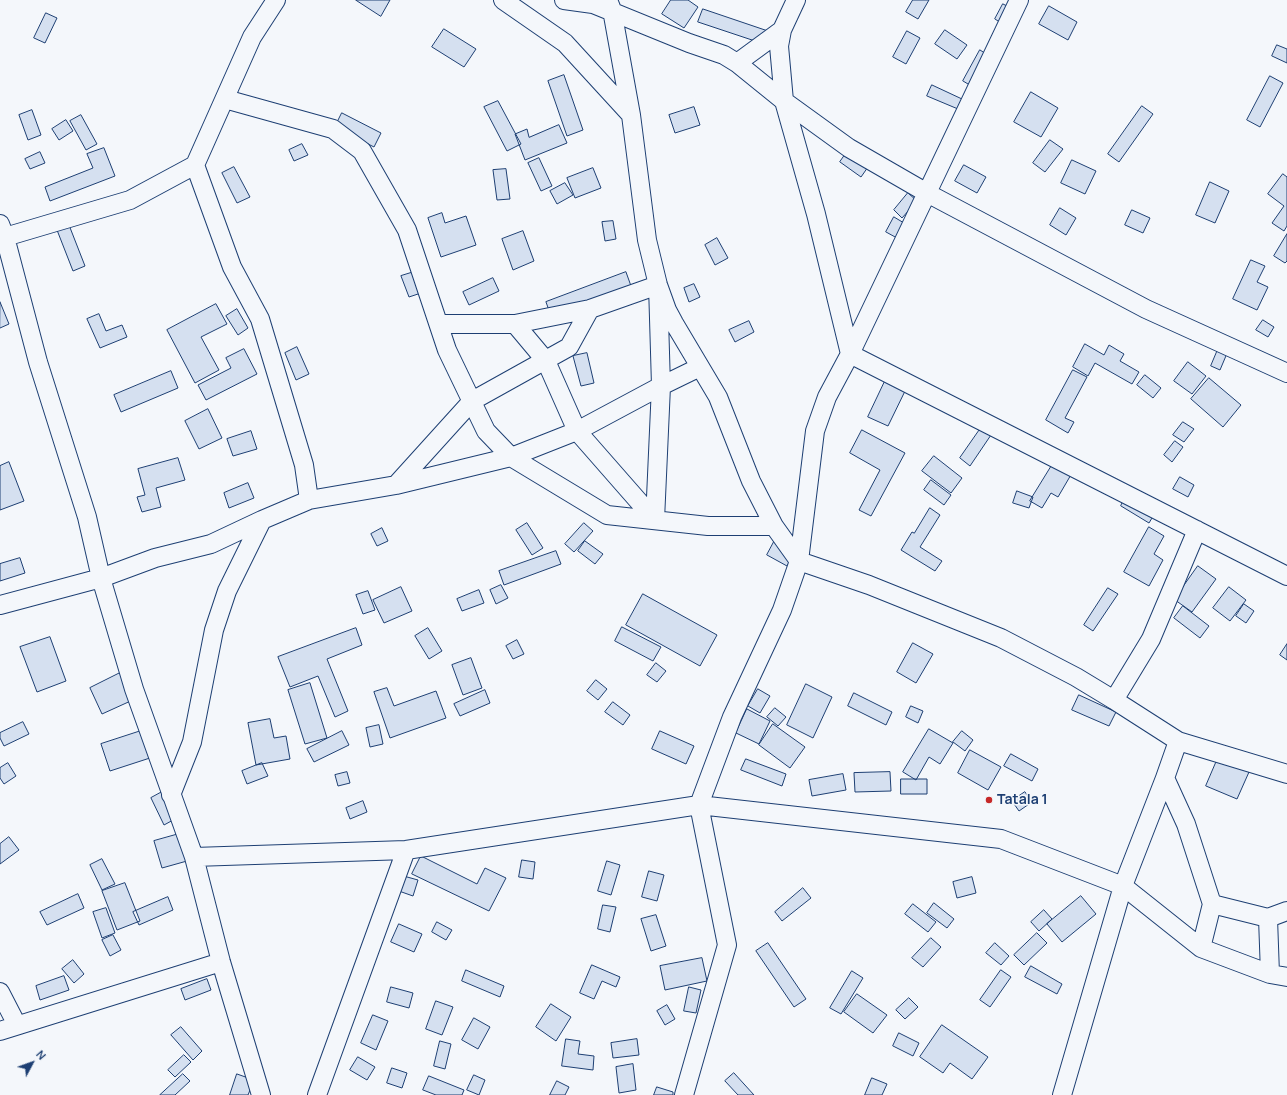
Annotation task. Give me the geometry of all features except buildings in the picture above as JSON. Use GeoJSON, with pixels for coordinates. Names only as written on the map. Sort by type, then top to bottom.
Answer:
{"type":"FeatureCollection","features":[{"type":"Feature","properties":{"kind":"street"},"geometry":{"type":"LineString","coordinates":[[261,1095],[221,962],[194,857],[134,689],[101,578],[86,517],[38,362],[3,231],[130,200],[195,165],[252,36],[276,0]]}},
{"type":"Feature","properties":{"kind":"street"},"geometry":{"type":"LineString","coordinates":[[503,0],[565,43],[631,115]]}},
{"type":"Feature","properties":{"kind":"street"},"geometry":{"type":"LineString","coordinates":[[564,0],[610,5],[689,44],[724,55],[737,63],[784,101],[849,148],[926,193],[1146,309],[1287,373]]}},
{"type":"Feature","properties":{"kind":"street"},"geometry":{"type":"LineString","coordinates":[[796,0],[782,30],[779,46],[784,101],[816,214],[850,354],[1287,576]]}},
{"type":"Feature","properties":{"kind":"street"},"geometry":{"type":"LineString","coordinates":[[684,1095],[727,945],[699,805],[732,717],[782,610],[799,561],[815,431],[827,397],[850,354],[1019,0]]}},
{"type":"Feature","properties":{"kind":"street"},"geometry":{"type":"LineString","coordinates":[[610,5],[631,115],[647,240],[658,285],[667,310],[718,397],[751,481],[774,526],[799,561],[869,585],[1001,638],[1076,677],[1178,741],[1287,774]]}},
{"type":"Feature","properties":{"kind":"street"},"geometry":{"type":"LineString","coordinates":[[737,63],[782,30]]}},
{"type":"Feature","properties":{"kind":"street"},"geometry":{"type":"LineString","coordinates":[[225,99],[333,129],[362,151],[407,230],[447,350],[486,432],[512,457],[607,515],[708,526],[774,526]]}},
{"type":"Feature","properties":{"kind":"street"},"geometry":{"type":"LineString","coordinates":[[195,165],[232,267],[260,319],[304,465],[309,500]]}},
{"type":"Feature","properties":{"kind":"street"},"geometry":{"type":"LineString","coordinates":[[439,324],[514,324],[590,309],[658,285]]}},
{"type":"Feature","properties":{"kind":"street"},"geometry":{"type":"LineString","coordinates":[[655,520],[661,386],[658,285]]}},
{"type":"Feature","properties":{"kind":"street"},"geometry":{"type":"LineString","coordinates":[[396,485],[472,401],[546,361],[568,347],[590,309]]}},
{"type":"Feature","properties":{"kind":"street"},"geometry":{"type":"LineString","coordinates":[[514,324],[546,361],[577,431],[655,520]]}},
{"type":"Feature","properties":{"kind":"street"},"geometry":{"type":"LineString","coordinates":[[0,605],[101,578],[155,558],[212,544],[262,520],[309,500],[396,485],[512,457],[577,431],[700,367]]}},
{"type":"Feature","properties":{"kind":"street"},"geometry":{"type":"LineString","coordinates":[[171,794],[192,742],[214,630],[227,591],[262,520]]}},
{"type":"Feature","properties":{"kind":"street"},"geometry":{"type":"LineString","coordinates":[[1114,700],[1151,639],[1197,530]]}},
{"type":"Feature","properties":{"kind":"street"},"geometry":{"type":"LineString","coordinates":[[1062,1095],[1123,886],[1178,741]]}},
{"type":"Feature","properties":{"kind":"street"},"geometry":{"type":"LineString","coordinates":[[1165,778],[1186,824],[1212,904],[1201,948]]}},
{"type":"Feature","properties":{"kind":"street"},"geometry":{"type":"LineString","coordinates":[[194,857],[406,850],[699,805],[1001,839],[1123,886],[1201,948],[1279,976]]}},
{"type":"Feature","properties":{"kind":"street"},"geometry":{"type":"LineString","coordinates":[[317,1095],[406,850]]}},
{"type":"Feature","properties":{"kind":"street"},"geometry":{"type":"LineString","coordinates":[[1212,904],[1268,918],[1287,910]]}},
{"type":"Feature","properties":{"kind":"street"},"geometry":{"type":"LineString","coordinates":[[1268,918],[1279,976]]}},
{"type":"Feature","properties":{"kind":"street"},"geometry":{"type":"LineString","coordinates":[[0,1031],[221,962]]}},
{"type":"Feature","properties":{"kind":"street"},"geometry":{"type":"LineString","coordinates":[[0,992],[17,1025]]}},
{"type":"Feature","properties":{"kind":"place","name":"Tatala 1"},"geometry":{"type":"Point","coordinates":[989,800]}}]}
